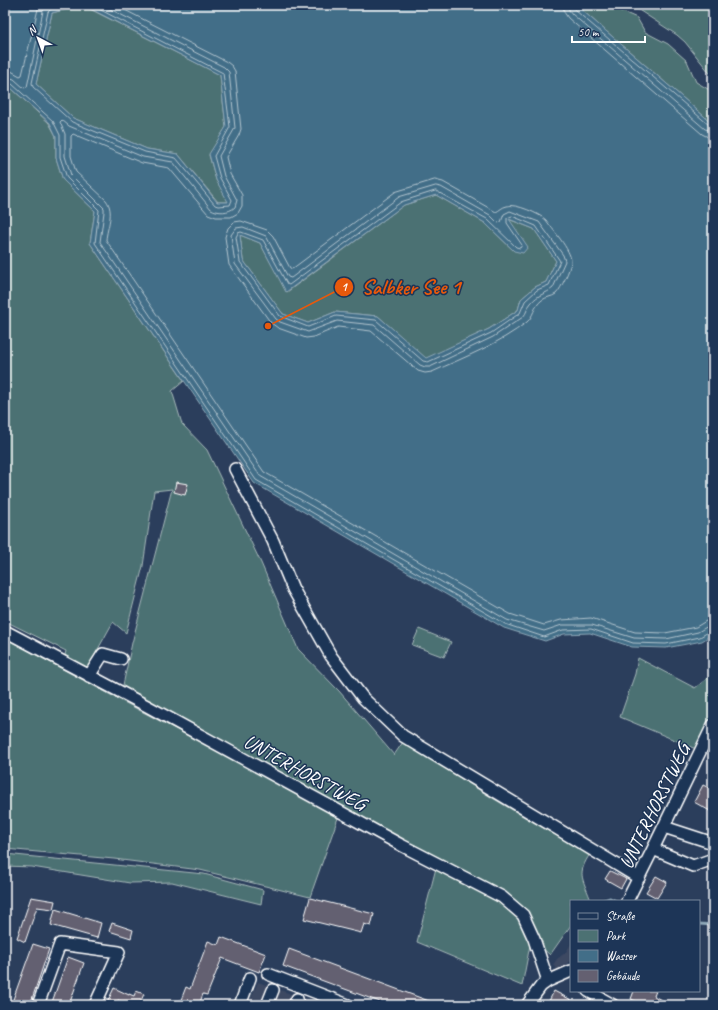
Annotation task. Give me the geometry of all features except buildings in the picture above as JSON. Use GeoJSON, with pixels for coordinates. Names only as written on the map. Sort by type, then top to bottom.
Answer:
{"type":"FeatureCollection","features":[{"type":"Feature","properties":{"kind":"street"},"geometry":{"type":"LineString","coordinates":[[235,469],[273,541],[293,589],[331,656],[363,698],[403,736],[639,878]]}},
{"type":"Feature","properties":{"kind":"street","name":"UNTERHORSTWEG"},"geometry":{"type":"LineString","coordinates":[[5,632],[401,845],[502,897],[523,915],[534,939],[548,981]]}},
{"type":"Feature","properties":{"kind":"street"},"geometry":{"type":"LineString","coordinates":[[89,676],[103,654],[122,659]]}},
{"type":"Feature","properties":{"kind":"street","name":"UNTERHORSTWEG"},"geometry":{"type":"LineString","coordinates":[[628,899],[702,751],[713,725]]}},
{"type":"Feature","properties":{"kind":"street"},"geometry":{"type":"LineString","coordinates":[[664,827],[713,843]]}},
{"type":"Feature","properties":{"kind":"street"},"geometry":{"type":"LineString","coordinates":[[653,849],[693,866],[713,859]]}},
{"type":"Feature","properties":{"kind":"street"},"geometry":{"type":"LineString","coordinates":[[38,1005],[60,944],[120,952],[95,1005]]}},
{"type":"Feature","properties":{"kind":"street"},"geometry":{"type":"LineString","coordinates":[[268,974],[343,1004]]}},
{"type":"Feature","properties":{"kind":"street"},"geometry":{"type":"LineString","coordinates":[[527,1005],[537,990],[548,981],[570,974]]}},
{"type":"Feature","properties":{"kind":"street"},"geometry":{"type":"LineString","coordinates":[[240,1005],[250,978]]}},
{"type":"Feature","properties":{"kind":"street"},"geometry":{"type":"LineString","coordinates":[[267,1005],[273,990]]}},
{"type":"Feature","properties":{"kind":"street"},"geometry":{"type":"LineString","coordinates":[[590,992],[613,1005]]}},
{"type":"Feature","properties":{"kind":"shaded area"},"geometry":{"type":"Polygon","coordinates":[[[570,946],[570,962],[559,971],[553,965],[557,959],[566,952],[570,946]]]}},
{"type":"Feature","properties":{"kind":"shaded area"},"geometry":{"type":"Polygon","coordinates":[[[258,982],[313,1002],[311,1005],[248,1005],[258,982]]]}},
{"type":"Feature","properties":{"kind":"green space"},"geometry":{"type":"Polygon","coordinates":[[[82,5],[220,75],[226,127],[209,155],[216,180],[229,202],[218,202],[178,154],[147,149],[73,118],[36,84],[52,13],[82,5]]]}},
{"type":"Feature","properties":{"kind":"green space"},"geometry":{"type":"Polygon","coordinates":[[[576,5],[607,5],[637,18],[645,32],[668,44],[687,61],[696,82],[713,92],[713,124],[576,5]]]}},
{"type":"Feature","properties":{"kind":"green space"},"geometry":{"type":"Polygon","coordinates":[[[631,5],[713,5],[713,77],[685,42],[677,35],[631,5]]]}},
{"type":"Feature","properties":{"kind":"green space"},"geometry":{"type":"Polygon","coordinates":[[[5,85],[10,87],[49,123],[56,136],[56,158],[63,180],[95,211],[90,243],[184,381],[172,391],[182,424],[207,450],[261,563],[298,649],[339,691],[394,755],[403,742],[481,791],[590,854],[583,866],[582,876],[590,898],[589,900],[570,900],[570,926],[550,955],[540,946],[507,895],[122,690],[132,643],[172,489],[154,491],[143,566],[126,633],[113,622],[87,669],[64,659],[66,651],[5,621],[5,85]]]}},
{"type":"Feature","properties":{"kind":"green space"},"geometry":{"type":"Polygon","coordinates":[[[436,195],[485,223],[514,251],[508,219],[534,229],[556,261],[546,282],[535,287],[521,299],[518,310],[489,329],[426,359],[378,316],[335,312],[308,323],[283,314],[243,260],[240,235],[260,243],[287,292],[404,205],[436,195]]]}},
{"type":"Feature","properties":{"kind":"green space"},"geometry":{"type":"Polygon","coordinates":[[[419,629],[451,642],[444,657],[412,645],[419,629]]]}},
{"type":"Feature","properties":{"kind":"green space"},"geometry":{"type":"Polygon","coordinates":[[[5,638],[339,815],[310,897],[200,870],[114,859],[5,849],[5,638]]]}},
{"type":"Feature","properties":{"kind":"green space"},"geometry":{"type":"Polygon","coordinates":[[[638,658],[695,688],[713,674],[713,716],[696,749],[620,717],[635,674],[638,658]]]}},
{"type":"Feature","properties":{"kind":"green space"},"geometry":{"type":"Polygon","coordinates":[[[5,854],[204,874],[263,890],[261,904],[172,882],[130,883],[32,867],[5,866],[5,854]]]}},
{"type":"Feature","properties":{"kind":"green space"},"geometry":{"type":"Polygon","coordinates":[[[436,868],[499,901],[523,921],[530,945],[522,986],[417,942],[436,868]]]}},
{"type":"Feature","properties":{"kind":"water"},"geometry":{"type":"Polygon","coordinates":[[[5,5],[83,5],[576,5],[713,124],[713,634],[702,641],[666,648],[632,647],[590,633],[564,634],[545,641],[504,628],[254,483],[90,243],[95,211],[63,180],[56,158],[56,136],[50,123],[10,87],[5,85],[5,5]],[[83,5],[52,13],[36,84],[73,118],[147,149],[178,154],[217,202],[228,202],[216,180],[209,154],[226,127],[220,75],[83,5]],[[436,195],[404,205],[286,292],[260,243],[240,235],[243,260],[283,314],[308,323],[335,312],[378,316],[426,358],[489,329],[518,310],[521,299],[535,287],[546,282],[556,261],[534,229],[509,219],[528,247],[523,253],[514,251],[485,223],[436,195]]]}},
{"type":"Feature","properties":{"kind":"waterway"},"geometry":{"type":"LineString","coordinates":[[605,900],[610,898],[614,900]]}},
{"type":"Feature","properties":{"kind":"waterway"},"geometry":{"type":"LineString","coordinates":[[700,924],[713,925]]}},
{"type":"Feature","properties":{"kind":"place","name":"Salbker See 1"},"geometry":{"type":"Point","coordinates":[268,326]}}]}
